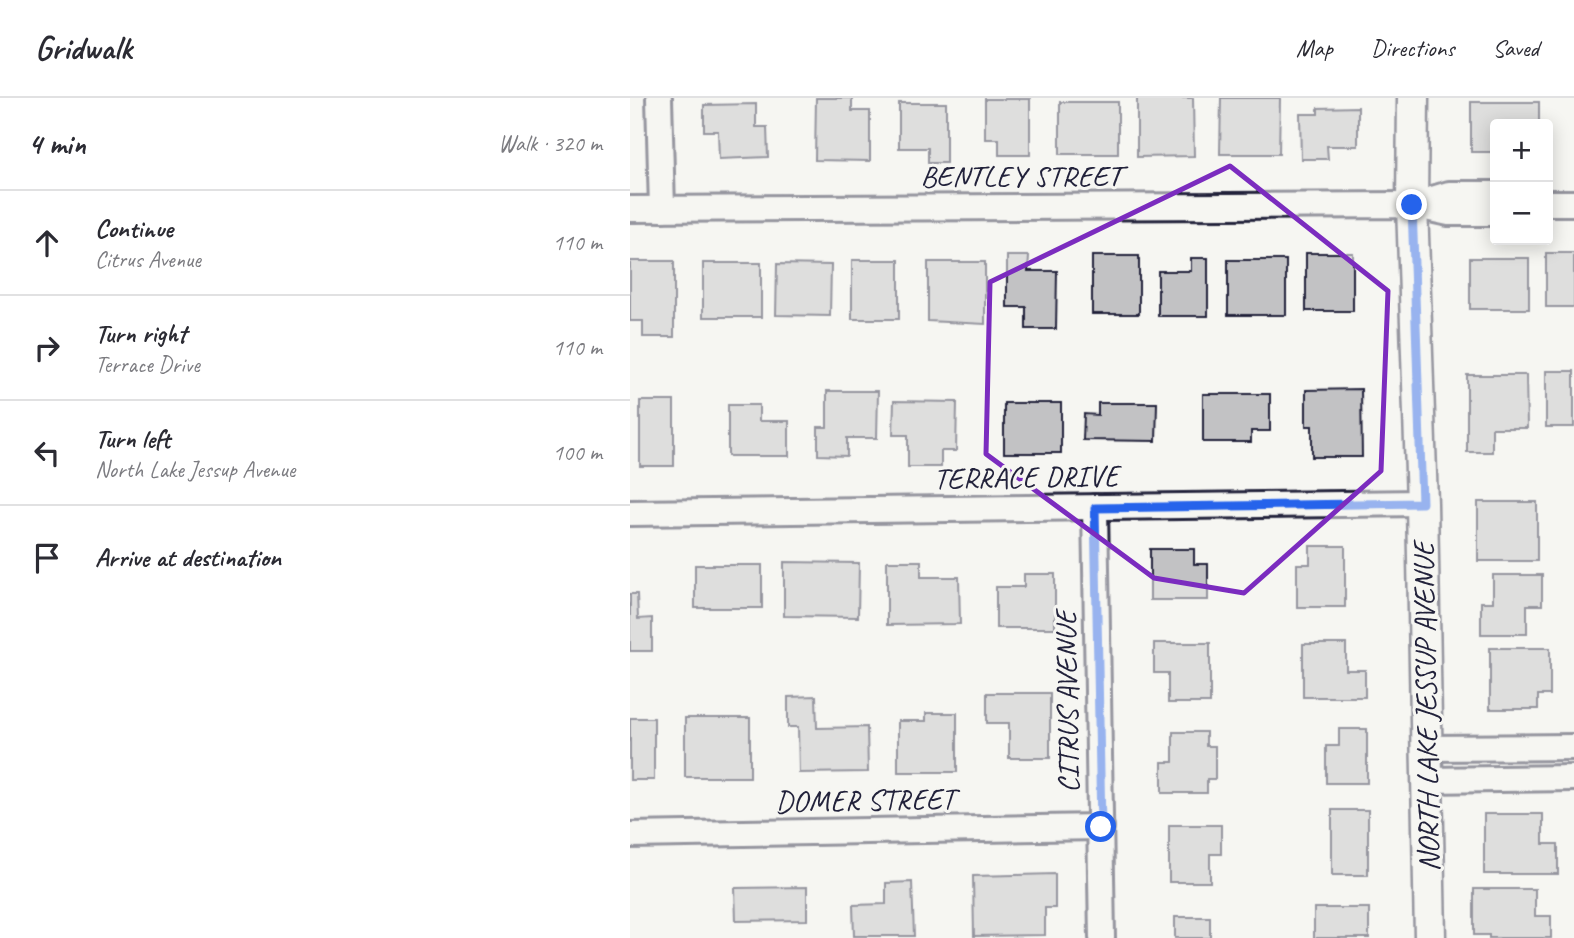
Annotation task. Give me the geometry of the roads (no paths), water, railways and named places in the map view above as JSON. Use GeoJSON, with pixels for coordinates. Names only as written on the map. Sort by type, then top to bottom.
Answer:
{"type":"FeatureCollection","features":[{"type":"Feature","properties":{"kind":"street"},"geometry":{"type":"LineString","coordinates":[[659,98],[662,209]]}},
{"type":"Feature","properties":{"kind":"street","name":"NORTH LAKE JESSUP AVENUE"},"geometry":{"type":"LineString","coordinates":[[1413,98],[1412,205],[1422,503],[1430,938]]}},
{"type":"Feature","properties":{"kind":"street"},"geometry":{"type":"LineString","coordinates":[[1412,205],[1449,194],[1490,194]]}},
{"type":"Feature","properties":{"kind":"street"},"geometry":{"type":"LineString","coordinates":[[1553,203],[1574,203]]}},
{"type":"Feature","properties":{"kind":"street"},"geometry":{"type":"LineString","coordinates":[[1412,205],[1449,213],[1490,213]]}},
{"type":"Feature","properties":{"kind":"street","name":"BENTLEY STREET"},"geometry":{"type":"LineString","coordinates":[[630,209],[1412,205]]}},
{"type":"Feature","properties":{"kind":"street","name":"TERRACE DRIVE"},"geometry":{"type":"LineString","coordinates":[[630,513],[1422,503]]}},
{"type":"Feature","properties":{"kind":"street","name":"CITRUS AVENUE"},"geometry":{"type":"LineString","coordinates":[[1095,508],[1102,938]]}},
{"type":"Feature","properties":{"kind":"street"},"geometry":{"type":"LineString","coordinates":[[1427,748],[1574,747]]}},
{"type":"Feature","properties":{"kind":"street"},"geometry":{"type":"LineString","coordinates":[[1524,748],[1525,779]]}},
{"type":"Feature","properties":{"kind":"street"},"geometry":{"type":"LineString","coordinates":[[1428,780],[1574,778]]}},
{"type":"Feature","properties":{"kind":"street","name":"DOMER STREET"},"geometry":{"type":"LineString","coordinates":[[630,835],[1101,827]]}}]}
